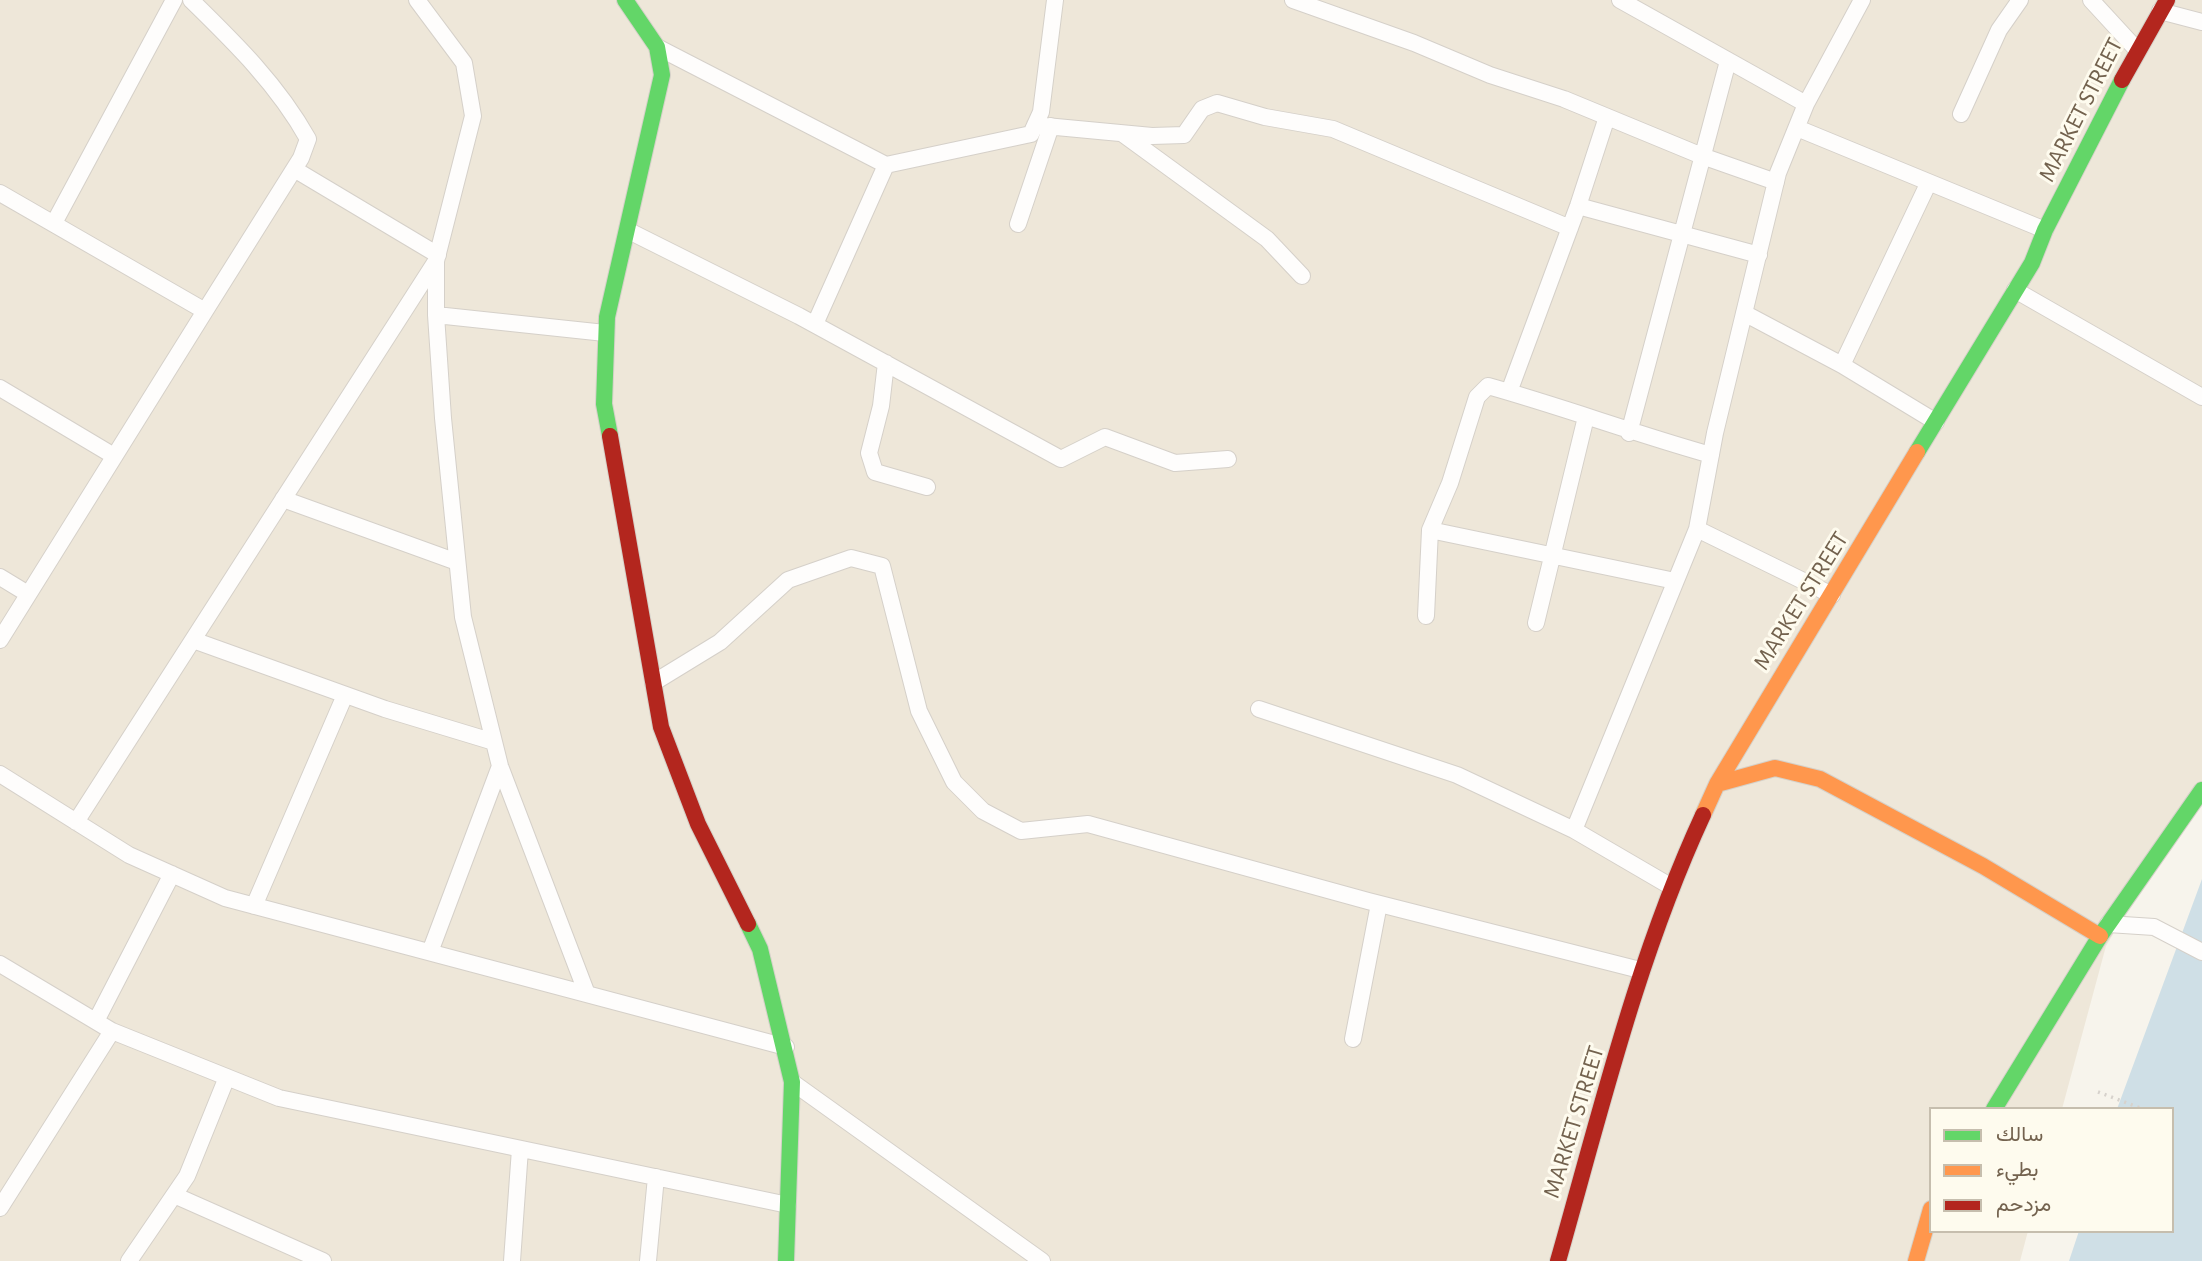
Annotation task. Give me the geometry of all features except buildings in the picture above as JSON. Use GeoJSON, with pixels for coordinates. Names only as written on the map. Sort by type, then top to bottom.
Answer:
{"type":"FeatureCollection","features":[{"type":"Feature","properties":{"kind":"street"},"geometry":{"type":"LineString","coordinates":[[54,222],[174,0]]}},
{"type":"Feature","properties":{"kind":"street"},"geometry":{"type":"LineString","coordinates":[[0,640],[294,169],[308,139],[296,118],[251,58],[191,0]]}},
{"type":"Feature","properties":{"kind":"street"},"geometry":{"type":"LineString","coordinates":[[417,0],[464,63],[473,116],[437,258],[436,315],[463,617],[500,766],[587,994]]}},
{"type":"Feature","properties":{"kind":"street"},"geometry":{"type":"LineString","coordinates":[[625,0],[657,47],[662,75],[605,333],[604,404],[661,727],[698,824],[760,949],[786,1047],[792,1082],[786,1261]]}},
{"type":"Feature","properties":{"kind":"street"},"geometry":{"type":"LineString","coordinates":[[1018,224],[1043,126],[1041,112],[1055,0]]}},
{"type":"Feature","properties":{"kind":"street"},"geometry":{"type":"LineString","coordinates":[[1293,0],[1776,182]]}},
{"type":"Feature","properties":{"kind":"street"},"geometry":{"type":"LineString","coordinates":[[1620,0],[1807,104]]}},
{"type":"Feature","properties":{"kind":"street"},"geometry":{"type":"LineString","coordinates":[[1574,830],[1697,529],[1711,455],[1776,182],[1807,104],[1862,0]]}},
{"type":"Feature","properties":{"kind":"street"},"geometry":{"type":"LineString","coordinates":[[1961,114],[1999,30],[2020,0]]}},
{"type":"Feature","properties":{"kind":"street"},"geometry":{"type":"LineString","coordinates":[[2091,0],[2137,50]]}},
{"type":"Feature","properties":{"kind":"street"},"geometry":{"type":"LineString","coordinates":[[2164,5],[2202,22]]}},
{"type":"Feature","properties":{"kind":"street","name":"MARKET STREET"},"geometry":{"type":"LineString","coordinates":[[1558,1261],[1640,970],[1670,886],[1717,784],[2032,263],[2045,230],[2091,145],[2137,50],[2164,5]]}},
{"type":"Feature","properties":{"kind":"street"},"geometry":{"type":"LineString","coordinates":[[657,47],[886,165],[1031,134],[1043,126],[1184,135],[1202,110],[1217,103],[1265,117],[1333,129],[1570,228]]}},
{"type":"Feature","properties":{"kind":"street"},"geometry":{"type":"LineString","coordinates":[[1629,433],[1728,61]]}},
{"type":"Feature","properties":{"kind":"street"},"geometry":{"type":"LineString","coordinates":[[1508,392],[1578,206],[1607,117]]}},
{"type":"Feature","properties":{"kind":"street"},"geometry":{"type":"LineString","coordinates":[[1797,128],[2045,230]]}},
{"type":"Feature","properties":{"kind":"street"},"geometry":{"type":"LineString","coordinates":[[1121,133],[1267,239],[1302,276]]}},
{"type":"Feature","properties":{"kind":"street"},"geometry":{"type":"LineString","coordinates":[[815,324],[886,165]]}},
{"type":"Feature","properties":{"kind":"street"},"geometry":{"type":"LineString","coordinates":[[294,169],[437,258]]}},
{"type":"Feature","properties":{"kind":"street"},"geometry":{"type":"LineString","coordinates":[[1842,365],[1928,184]]}},
{"type":"Feature","properties":{"kind":"street"},"geometry":{"type":"LineString","coordinates":[[0,193],[205,312]]}},
{"type":"Feature","properties":{"kind":"street"},"geometry":{"type":"LineString","coordinates":[[1578,206],[1759,255]]}},
{"type":"Feature","properties":{"kind":"street"},"geometry":{"type":"LineString","coordinates":[[627,230],[815,324],[1060,459],[1105,437],[1175,463],[1228,459]]}},
{"type":"Feature","properties":{"kind":"street"},"geometry":{"type":"LineString","coordinates":[[76,822],[437,258]]}},
{"type":"Feature","properties":{"kind":"street"},"geometry":{"type":"LineString","coordinates":[[2015,290],[2202,397]]}},
{"type":"Feature","properties":{"kind":"street"},"geometry":{"type":"LineString","coordinates":[[1744,313],[1842,365],[1936,422]]}},
{"type":"Feature","properties":{"kind":"street"},"geometry":{"type":"LineString","coordinates":[[436,315],[605,333]]}},
{"type":"Feature","properties":{"kind":"street"},"geometry":{"type":"LineString","coordinates":[[887,363],[869,453],[875,472],[927,487]]}},
{"type":"Feature","properties":{"kind":"street"},"geometry":{"type":"LineString","coordinates":[[1426,616],[1430,530],[1450,483],[1477,397],[1488,387],[1586,416],[1629,433],[1711,455]]}},
{"type":"Feature","properties":{"kind":"street"},"geometry":{"type":"LineString","coordinates":[[0,388],[114,456]]}},
{"type":"Feature","properties":{"kind":"street"},"geometry":{"type":"LineString","coordinates":[[1536,623],[1586,416]]}},
{"type":"Feature","properties":{"kind":"street"},"geometry":{"type":"LineString","coordinates":[[283,499],[457,562]]}},
{"type":"Feature","properties":{"kind":"street"},"geometry":{"type":"LineString","coordinates":[[1697,529],[1832,595]]}},
{"type":"Feature","properties":{"kind":"street"},"geometry":{"type":"LineString","coordinates":[[1430,530],[1675,581]]}},
{"type":"Feature","properties":{"kind":"street"},"geometry":{"type":"LineString","coordinates":[[653,682],[720,642],[788,580],[851,558],[882,566],[919,711],[954,782],[983,811],[1021,831],[1088,824],[1379,904],[1640,970]]}},
{"type":"Feature","properties":{"kind":"street"},"geometry":{"type":"LineString","coordinates":[[0,577],[28,594]]}},
{"type":"Feature","properties":{"kind":"street"},"geometry":{"type":"LineString","coordinates":[[193,639],[345,695],[494,742]]}},
{"type":"Feature","properties":{"kind":"street"},"geometry":{"type":"LineString","coordinates":[[254,906],[345,695]]}},
{"type":"Feature","properties":{"kind":"street"},"geometry":{"type":"LineString","coordinates":[[1259,709],[1457,775],[1574,830],[1670,886]]}},
{"type":"Feature","properties":{"kind":"street"},"geometry":{"type":"LineString","coordinates":[[430,952],[500,766]]}},
{"type":"Feature","properties":{"kind":"street"},"geometry":{"type":"LineString","coordinates":[[1717,784],[1775,768],[1820,779],[2104,930],[2154,928],[2202,952]]}},
{"type":"Feature","properties":{"kind":"street"},"geometry":{"type":"LineString","coordinates":[[0,774],[129,855],[225,898],[786,1047]]}},
{"type":"Feature","properties":{"kind":"street"},"geometry":{"type":"LineString","coordinates":[[1995,1107],[2104,930],[2202,790]]}},
{"type":"Feature","properties":{"kind":"street"},"geometry":{"type":"LineString","coordinates":[[96,1021],[172,874]]}},
{"type":"Feature","properties":{"kind":"street"},"geometry":{"type":"LineString","coordinates":[[1353,1039],[1379,904]]}},
{"type":"Feature","properties":{"kind":"street"},"geometry":{"type":"LineString","coordinates":[[0,964],[113,1031],[279,1098],[788,1205]]}},
{"type":"Feature","properties":{"kind":"street"},"geometry":{"type":"LineString","coordinates":[[0,1208],[113,1031]]}},
{"type":"Feature","properties":{"kind":"street"},"geometry":{"type":"LineString","coordinates":[[129,1261],[187,1176],[227,1077]]}},
{"type":"Feature","properties":{"kind":"street"},"geometry":{"type":"LineString","coordinates":[[792,1082],[1038,1260]]}},
{"type":"Feature","properties":{"kind":"street"},"geometry":{"type":"LineString","coordinates":[[512,1261],[520,1149]]}},
{"type":"Feature","properties":{"kind":"street"},"geometry":{"type":"LineString","coordinates":[[648,1261],[656,1177]]}},
{"type":"Feature","properties":{"kind":"street"},"geometry":{"type":"LineString","coordinates":[[174,1195],[323,1261]]}},
{"type":"Feature","properties":{"kind":"street"},"geometry":{"type":"LineString","coordinates":[[1916,1261],[1929,1216]]}},
{"type":"Feature","properties":{"kind":"path"},"geometry":{"type":"LineString","coordinates":[[2098,1093],[2137,1107]]}},
{"type":"Feature","properties":{"kind":"shaded area"},"geometry":{"type":"Polygon","coordinates":[[[0,0],[2202,0],[2202,787],[2106,946],[2063,1107],[1929,1107],[1929,1233],[2027,1233],[2020,1261],[0,1261],[0,0]]]}},
{"type":"Feature","properties":{"kind":"shaded area"},"geometry":{"type":"Polygon","coordinates":[[[2202,879],[2202,1261],[2069,1261],[2078,1233],[2174,1233],[2174,1107],[2118,1107],[2202,879]]]}},
{"type":"Feature","properties":{"kind":"traffic: fast"},"geometry":{"type":"LineString","coordinates":[[610,436],[604,404],[607,317],[662,75],[657,47],[625,0]]}},
{"type":"Feature","properties":{"kind":"traffic: fast"},"geometry":{"type":"LineString","coordinates":[[1917,452],[2032,263],[2045,230],[2122,80]]}},
{"type":"Feature","properties":{"kind":"traffic: fast"},"geometry":{"type":"LineString","coordinates":[[1995,1107],[2100,936],[2202,790]]}},
{"type":"Feature","properties":{"kind":"traffic: fast"},"geometry":{"type":"LineString","coordinates":[[748,924],[760,949],[792,1082],[786,1261]]}},
{"type":"Feature","properties":{"kind":"traffic: slow"},"geometry":{"type":"LineString","coordinates":[[1703,815],[1717,784],[1917,452]]}},
{"type":"Feature","properties":{"kind":"traffic: slow"},"geometry":{"type":"LineString","coordinates":[[1717,784],[1775,768],[1820,779],[1983,866],[2100,936]]}},
{"type":"Feature","properties":{"kind":"traffic: slow"},"geometry":{"type":"LineString","coordinates":[[1916,1261],[1929,1216]]}},
{"type":"Feature","properties":{"kind":"traffic: jam"},"geometry":{"type":"LineString","coordinates":[[2122,80],[2167,0]]}},
{"type":"Feature","properties":{"kind":"traffic: jam"},"geometry":{"type":"LineString","coordinates":[[610,436],[661,727],[698,824],[748,924]]}},
{"type":"Feature","properties":{"kind":"traffic: jam"},"geometry":{"type":"LineString","coordinates":[[1558,1261],[1639,979],[1703,815]]}}]}
